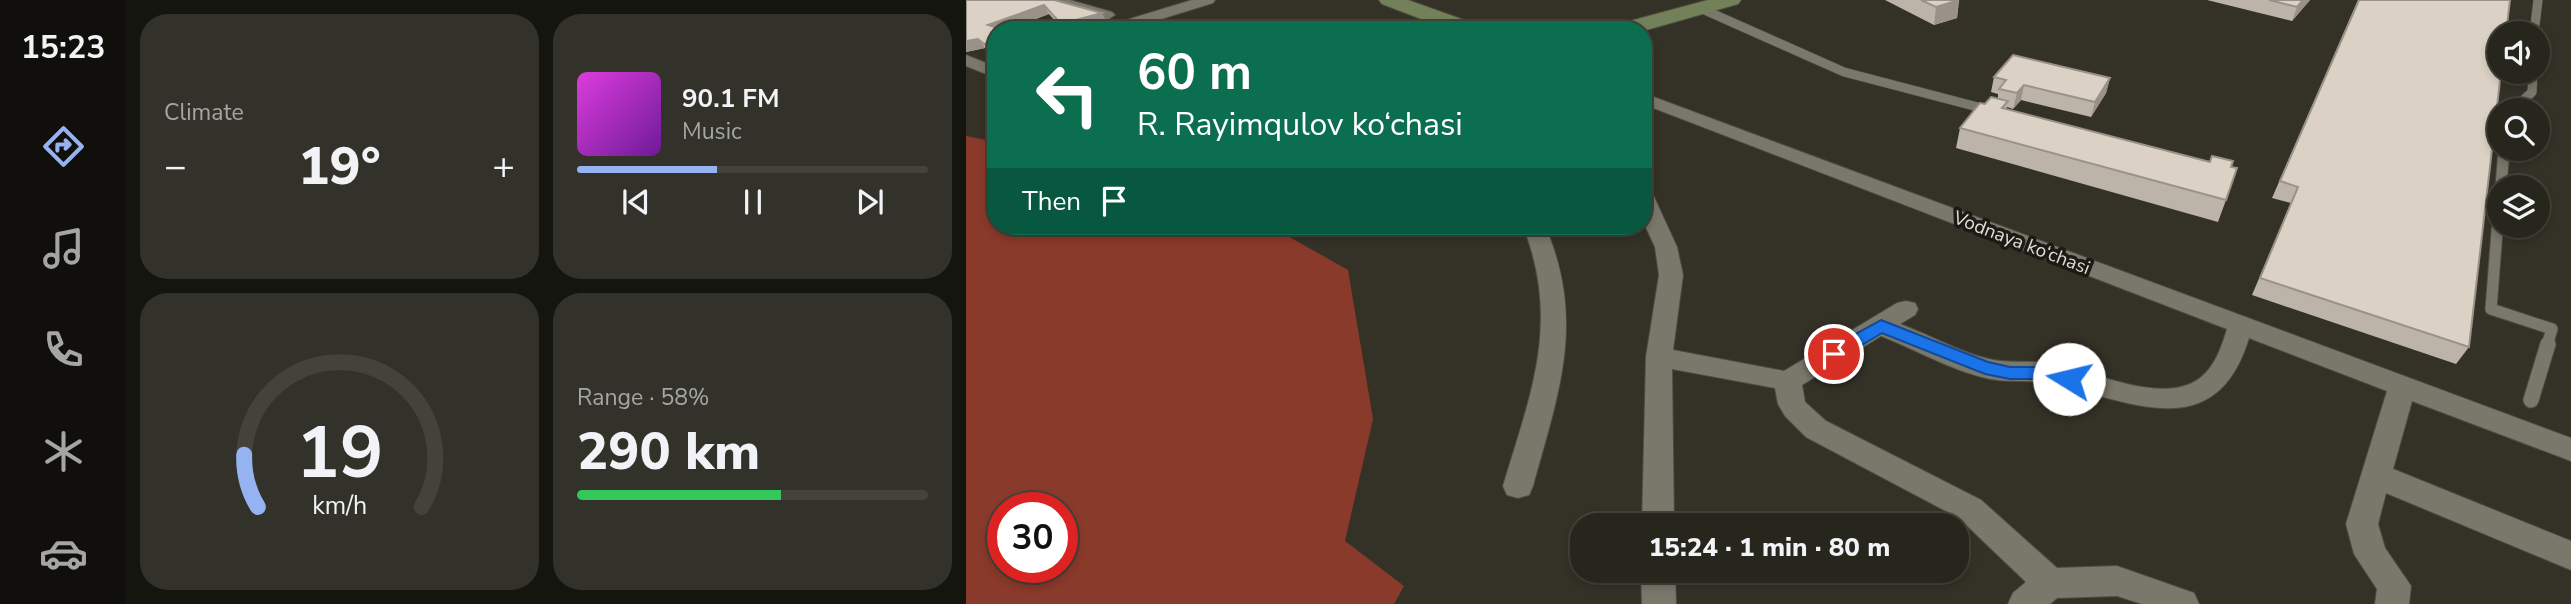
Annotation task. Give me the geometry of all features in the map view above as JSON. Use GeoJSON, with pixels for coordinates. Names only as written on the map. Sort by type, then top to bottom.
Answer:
{"type":"FeatureCollection","features":[{"type":"Feature","properties":{"kind":"main road"},"geometry":{"type":"LineString","coordinates":[[1389,0],[1446,21]]}},
{"type":"Feature","properties":{"kind":"main road"},"geometry":{"type":"LineString","coordinates":[[1652,21],[1711,3]]}},
{"type":"Feature","properties":{"kind":"street"},"geometry":{"type":"LineString","coordinates":[[1054,0],[1124,21]]}},
{"type":"Feature","properties":{"kind":"street"},"geometry":{"type":"LineString","coordinates":[[1154,21],[1208,0]]}},
{"type":"Feature","properties":{"kind":"street"},"geometry":{"type":"LineString","coordinates":[[966,60],[987,66]]}},
{"type":"Feature","properties":{"kind":"street","name":"Vodnaya ko‘chasi"},"geometry":{"type":"LineString","coordinates":[[1652,101],[2571,450]]}},
{"type":"Feature","properties":{"kind":"street"},"geometry":{"type":"LineString","coordinates":[[1652,216],[1667,247],[1671,275],[1659,358],[1658,513]]}},
{"type":"Feature","properties":{"kind":"street"},"geometry":{"type":"LineString","coordinates":[[1518,486],[1552,364],[1556,318],[1549,255],[1539,235]]}},
{"type":"Feature","properties":{"kind":"street"},"geometry":{"type":"LineString","coordinates":[[1659,358],[1788,381],[1906,309]]}},
{"type":"Feature","properties":{"kind":"street"},"geometry":{"type":"LineString","coordinates":[[1881,326],[1985,368],[2010,373],[2047,373],[2133,396],[2152,398],[2198,393],[2217,377],[2233,352],[2241,324]]}},
{"type":"Feature","properties":{"kind":"street"},"geometry":{"type":"LineString","coordinates":[[1788,381],[1788,401],[1796,412],[1816,429],[1970,509],[2037,593],[2118,582],[2182,604]]}},
{"type":"Feature","properties":{"kind":"street"},"geometry":{"type":"LineString","coordinates":[[2392,604],[2393,586],[2370,554],[2362,524],[2402,386]]}},
{"type":"Feature","properties":{"kind":"street"},"geometry":{"type":"LineString","coordinates":[[2378,476],[2571,556]]}},
{"type":"Feature","properties":{"kind":"street"},"geometry":{"type":"LineString","coordinates":[[1658,583],[1659,604]]}},
{"type":"Feature","properties":{"kind":"lane"},"geometry":{"type":"LineString","coordinates":[[2535,21],[2538,0]]}},
{"type":"Feature","properties":{"kind":"lane"},"geometry":{"type":"LineString","coordinates":[[1711,3],[1844,72],[2004,114]]}},
{"type":"Feature","properties":{"kind":"lane"},"geometry":{"type":"LineString","coordinates":[[2497,238],[2491,309],[2552,329],[2531,400]]}},
{"type":"Feature","properties":{"kind":"shaded area"},"geometry":{"type":"Polygon","coordinates":[[[966,136],[987,140],[987,235],[1286,235],[1348,270],[1373,419],[1345,541],[1404,586],[1394,604],[966,604],[966,136]]]}},
{"type":"Feature","properties":{"kind":"building"},"geometry":{"type":"Polygon","coordinates":[[[966,0],[1054,0],[1102,13],[1072,21],[1058,21],[1044,5],[999,21],[987,21],[987,43],[978,39],[966,41],[966,0]]]}},
{"type":"Feature","properties":{"kind":"building"},"geometry":{"type":"Polygon","coordinates":[[[1921,0],[1959,0],[1936,7],[1921,0]]]}},
{"type":"Feature","properties":{"kind":"building"},"geometry":{"type":"Polygon","coordinates":[[[2269,0],[2303,0],[2297,7],[2269,0]]]}},
{"type":"Feature","properties":{"kind":"building"},"geometry":{"type":"Polygon","coordinates":[[[2359,0],[2510,0],[2507,21],[2487,21],[2487,84],[2500,84],[2498,98],[2487,98],[2487,161],[2491,161],[2469,347],[2260,278],[2298,187],[2280,181],[2359,0]]]}},
{"type":"Feature","properties":{"kind":"building"},"geometry":{"type":"Polygon","coordinates":[[[2013,55],[2110,78],[2095,102],[2024,85],[2017,93],[1999,89],[2006,80],[1994,77],[2013,55]]]}},
{"type":"Feature","properties":{"kind":"building"},"geometry":{"type":"Polygon","coordinates":[[[1991,97],[2008,101],[2002,108],[2210,162],[2212,156],[2233,161],[2231,167],[2237,168],[2226,200],[1960,128],[1980,103],[1985,104],[1991,97]]]}},
{"type":"Feature","properties":{"kind":"route"},"geometry":{"type":"LineString","coordinates":[[1834,354],[1881,326],[1985,368],[2010,373],[2047,373],[2069,379]]}}]}
